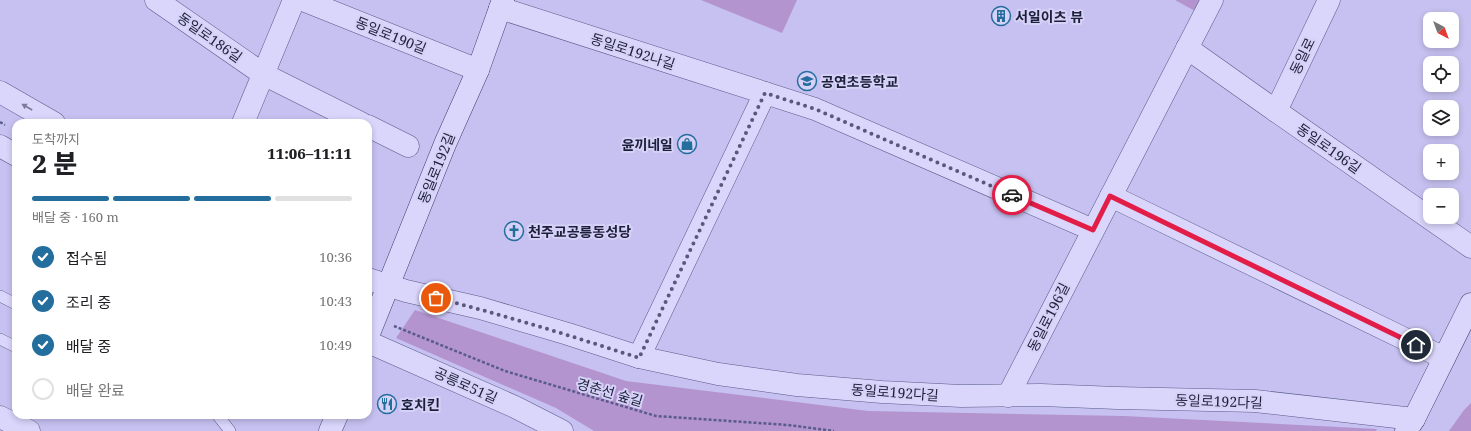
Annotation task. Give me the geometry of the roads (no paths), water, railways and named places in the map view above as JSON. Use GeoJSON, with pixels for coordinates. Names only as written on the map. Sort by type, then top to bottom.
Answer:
{"type":"FeatureCollection","features":[{"type":"Feature","properties":{"kind":"street","name":"동일로186길"},"geometry":{"type":"LineString","coordinates":[[156,0],[263,74]]}},
{"type":"Feature","properties":{"kind":"street"},"geometry":{"type":"LineString","coordinates":[[245,119],[294,0]]}},
{"type":"Feature","properties":{"kind":"street","name":"동일로190길"},"geometry":{"type":"LineString","coordinates":[[303,0],[478,70]]}},
{"type":"Feature","properties":{"kind":"street","name":"동일로196길"},"geometry":{"type":"LineString","coordinates":[[1008,396],[1212,0]]}},
{"type":"Feature","properties":{"kind":"street","name":"동일로"},"geometry":{"type":"LineString","coordinates":[[1276,111],[1329,0]]}},
{"type":"Feature","properties":{"kind":"street","name":"동일로192길"},"geometry":{"type":"LineString","coordinates":[[373,332],[378,282],[445,144],[478,70],[501,4]]}},
{"type":"Feature","properties":{"kind":"street","name":"동일로192나길"},"geometry":{"type":"LineString","coordinates":[[501,4],[815,109],[1093,230]]}},
{"type":"Feature","properties":{"kind":"street","name":"동일로196길"},"geometry":{"type":"LineString","coordinates":[[1187,48],[1471,247]]}},
{"type":"Feature","properties":{"kind":"street"},"geometry":{"type":"LineString","coordinates":[[263,74],[353,119]]}},
{"type":"Feature","properties":{"kind":"street"},"geometry":{"type":"LineString","coordinates":[[0,92],[47,119]]}},
{"type":"Feature","properties":{"kind":"street"},"geometry":{"type":"LineString","coordinates":[[639,358],[765,93]]}},
{"type":"Feature","properties":{"kind":"street"},"geometry":{"type":"LineString","coordinates":[[372,128],[408,146]]}},
{"type":"Feature","properties":{"kind":"street"},"geometry":{"type":"LineString","coordinates":[[0,146],[12,153]]}},
{"type":"Feature","properties":{"kind":"street"},"geometry":{"type":"LineString","coordinates":[[1110,196],[1444,358]]}},
{"type":"Feature","properties":{"kind":"street","name":"동일로192다길"},"geometry":{"type":"LineString","coordinates":[[378,282],[480,308],[568,334],[639,358],[718,374],[797,384],[882,392],[946,395],[1041,395],[1255,401],[1410,425]]}},
{"type":"Feature","properties":{"kind":"street"},"geometry":{"type":"LineString","coordinates":[[1410,425],[1468,314]]}},
{"type":"Feature","properties":{"kind":"street","name":"공릉로51길"},"geometry":{"type":"LineString","coordinates":[[373,332],[562,431]]}},
{"type":"Feature","properties":{"kind":"street"},"geometry":{"type":"LineString","coordinates":[[0,417],[29,431]]}},
{"type":"Feature","properties":{"kind":"street"},"geometry":{"type":"LineString","coordinates":[[330,431],[335,419]]}},
{"type":"Feature","properties":{"kind":"lane"},"geometry":{"type":"LineString","coordinates":[[0,296],[12,302]]}},
{"type":"Feature","properties":{"kind":"lane"},"geometry":{"type":"LineString","coordinates":[[0,339],[12,345]]}},
{"type":"Feature","properties":{"kind":"lane"},"geometry":{"type":"LineString","coordinates":[[221,419],[230,431]]}},
{"type":"Feature","properties":{"kind":"place","name":"서일이츠 뷰"},"geometry":{"type":"Point","coordinates":[1001,16]}},
{"type":"Feature","properties":{"kind":"place","name":"공연초등학교"},"geometry":{"type":"Point","coordinates":[807,81]}},
{"type":"Feature","properties":{"kind":"place","name":"윤끼네일"},"geometry":{"type":"Point","coordinates":[687,144]}},
{"type":"Feature","properties":{"kind":"place","name":"천주교공릉동성당"},"geometry":{"type":"Point","coordinates":[514,231]}},
{"type":"Feature","properties":{"kind":"place","name":"호치킨"},"geometry":{"type":"Point","coordinates":[387,404]}}]}
